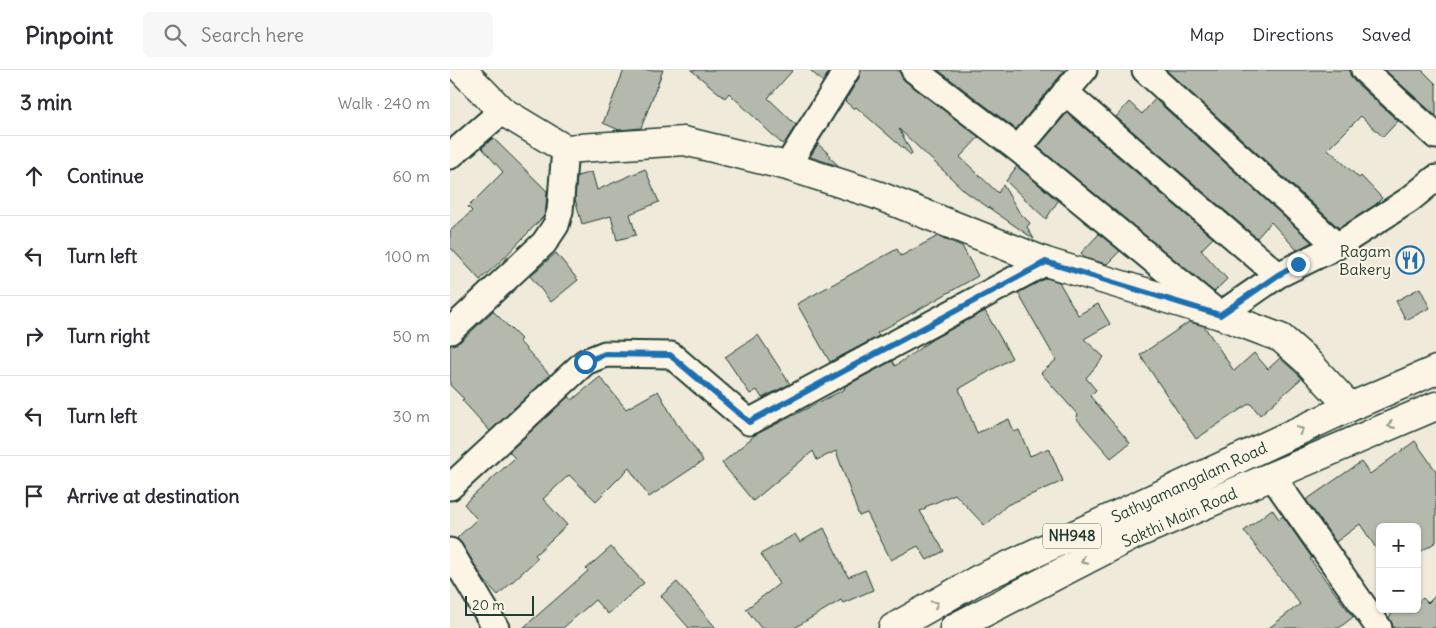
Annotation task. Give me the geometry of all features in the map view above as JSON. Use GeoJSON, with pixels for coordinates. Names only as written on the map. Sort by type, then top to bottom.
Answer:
{"type":"FeatureCollection","features":[{"type":"Feature","properties":{"kind":"main road"},"geometry":{"type":"LineString","coordinates":[[462,70],[502,111],[565,149],[684,141],[787,166],[877,195],[1046,262],[1220,315],[1281,338],[1305,358],[1350,407]]}},
{"type":"Feature","properties":{"kind":"main road","name":"Sathyamangalam Road"},"geometry":{"type":"LineString","coordinates":[[893,628],[979,579],[1350,407],[1436,370]]}},
{"type":"Feature","properties":{"kind":"main road","name":"NH948"},"geometry":{"type":"LineString","coordinates":[[1272,476],[1436,406]]}},
{"type":"Feature","properties":{"kind":"main road","name":"Sakthi Main Road"},"geometry":{"type":"LineString","coordinates":[[954,628],[1134,535],[1272,476]]}},
{"type":"Feature","properties":{"kind":"street"},"geometry":{"type":"LineString","coordinates":[[787,166],[847,70]]}},
{"type":"Feature","properties":{"kind":"street"},"geometry":{"type":"LineString","coordinates":[[914,70],[1018,150],[1220,315],[1278,275],[1337,246],[1409,200],[1436,178]]}},
{"type":"Feature","properties":{"kind":"street"},"geometry":{"type":"LineString","coordinates":[[1018,150],[1084,70]]}},
{"type":"Feature","properties":{"kind":"street"},"geometry":{"type":"LineString","coordinates":[[1145,70],[1337,246]]}},
{"type":"Feature","properties":{"kind":"street"},"geometry":{"type":"LineString","coordinates":[[1364,70],[1436,136]]}},
{"type":"Feature","properties":{"kind":"street"},"geometry":{"type":"LineString","coordinates":[[1064,92],[1278,275]]}},
{"type":"Feature","properties":{"kind":"street"},"geometry":{"type":"LineString","coordinates":[[450,156],[502,111]]}},
{"type":"Feature","properties":{"kind":"street"},"geometry":{"type":"LineString","coordinates":[[450,331],[544,243],[556,225],[560,211],[565,149]]}},
{"type":"Feature","properties":{"kind":"street"},"geometry":{"type":"LineString","coordinates":[[450,488],[585,362],[605,354],[670,355],[749,422],[1046,262]]}},
{"type":"Feature","properties":{"kind":"street"},"geometry":{"type":"LineString","coordinates":[[1272,476],[1370,625]]}},
{"type":"Feature","properties":{"kind":"street"},"geometry":{"type":"LineString","coordinates":[[450,551],[496,628]]}},
{"type":"Feature","properties":{"kind":"building"},"geometry":{"type":"Polygon","coordinates":[[[624,70],[663,70],[641,128],[619,130],[603,123],[624,70]]]}},
{"type":"Feature","properties":{"kind":"building"},"geometry":{"type":"Polygon","coordinates":[[[691,70],[793,70],[768,98],[796,125],[786,141],[782,144],[729,93],[725,98],[691,70]]]}},
{"type":"Feature","properties":{"kind":"building"},"geometry":{"type":"Polygon","coordinates":[[[810,70],[830,70],[823,82],[810,70]]]}},
{"type":"Feature","properties":{"kind":"building"},"geometry":{"type":"Polygon","coordinates":[[[861,70],[898,70],[905,81],[979,137],[960,157],[998,193],[1003,185],[1019,212],[1030,223],[1027,227],[1034,239],[966,192],[899,129],[912,153],[911,155],[856,107],[854,109],[845,101],[859,78],[861,70]]]}},
{"type":"Feature","properties":{"kind":"building"},"geometry":{"type":"Polygon","coordinates":[[[938,70],[1065,70],[1016,129],[938,70]]]}},
{"type":"Feature","properties":{"kind":"building"},"geometry":{"type":"Polygon","coordinates":[[[1166,70],[1350,70],[1350,75],[1354,81],[1398,121],[1383,137],[1361,116],[1328,149],[1359,178],[1361,176],[1382,198],[1375,205],[1339,228],[1166,70]]]}},
{"type":"Feature","properties":{"kind":"building"},"geometry":{"type":"Polygon","coordinates":[[[1385,70],[1422,70],[1436,84],[1436,116],[1385,70]]]}},
{"type":"Feature","properties":{"kind":"building"},"geometry":{"type":"Polygon","coordinates":[[[1155,99],[1312,242],[1297,250],[1271,222],[1257,238],[1116,117],[1129,102],[1142,114],[1155,99]]]}},
{"type":"Feature","properties":{"kind":"building"},"geometry":{"type":"Polygon","coordinates":[[[1067,113],[1213,238],[1201,250],[1227,279],[1214,292],[1038,147],[1067,113]]]}},
{"type":"Feature","properties":{"kind":"building"},"geometry":{"type":"Polygon","coordinates":[[[493,138],[547,191],[546,208],[544,216],[480,280],[450,247],[450,231],[472,211],[468,207],[503,172],[482,148],[493,138]]]}},
{"type":"Feature","properties":{"kind":"building"},"geometry":{"type":"Polygon","coordinates":[[[818,144],[830,155],[829,157],[839,166],[810,157],[818,144]]]}},
{"type":"Feature","properties":{"kind":"building"},"geometry":{"type":"Polygon","coordinates":[[[1017,166],[1058,201],[1046,219],[1006,181],[1017,166]]]}},
{"type":"Feature","properties":{"kind":"building"},"geometry":{"type":"Polygon","coordinates":[[[645,169],[659,202],[630,214],[636,235],[617,240],[611,216],[582,224],[575,199],[577,176],[592,172],[597,190],[645,169]]]}},
{"type":"Feature","properties":{"kind":"building"},"geometry":{"type":"Polygon","coordinates":[[[1099,234],[1120,251],[1107,264],[1085,258],[1081,253],[1099,234]]]}},
{"type":"Feature","properties":{"kind":"building"},"geometry":{"type":"Polygon","coordinates":[[[938,236],[962,246],[978,276],[877,333],[879,336],[830,362],[797,304],[897,249],[901,256],[938,236]]]}},
{"type":"Feature","properties":{"kind":"building"},"geometry":{"type":"Polygon","coordinates":[[[556,253],[578,280],[551,302],[530,276],[556,253]]]}},
{"type":"Feature","properties":{"kind":"building"},"geometry":{"type":"Polygon","coordinates":[[[1046,278],[1059,282],[1078,315],[1098,304],[1110,324],[1084,339],[1104,357],[1086,378],[1096,390],[1090,396],[1130,443],[1111,458],[1076,418],[1078,415],[1041,373],[1056,360],[1018,293],[1046,278]]]}},
{"type":"Feature","properties":{"kind":"building"},"geometry":{"type":"Polygon","coordinates":[[[1420,288],[1430,308],[1406,320],[1396,301],[1420,288]]]}},
{"type":"Feature","properties":{"kind":"building"},"geometry":{"type":"Polygon","coordinates":[[[493,311],[521,339],[519,341],[550,375],[490,431],[450,385],[450,345],[460,342],[493,311]]]}},
{"type":"Feature","properties":{"kind":"building"},"geometry":{"type":"Polygon","coordinates":[[[985,311],[1012,358],[959,389],[977,433],[1009,419],[1014,432],[1019,430],[1030,456],[1049,448],[1063,481],[1007,505],[985,526],[955,494],[925,507],[926,509],[920,511],[944,551],[927,560],[918,546],[891,560],[867,513],[859,516],[836,451],[817,460],[813,451],[753,501],[722,463],[755,435],[845,389],[844,387],[892,361],[895,366],[933,339],[985,311]]]}},
{"type":"Feature","properties":{"kind":"building"},"geometry":{"type":"Polygon","coordinates":[[[1189,322],[1204,326],[1234,371],[1254,353],[1268,369],[1280,358],[1302,378],[1260,415],[1250,403],[1196,439],[1140,355],[1189,322]]]}},
{"type":"Feature","properties":{"kind":"building"},"geometry":{"type":"Polygon","coordinates":[[[758,335],[790,384],[762,398],[757,390],[750,394],[725,357],[758,335]]]}},
{"type":"Feature","properties":{"kind":"building"},"geometry":{"type":"Polygon","coordinates":[[[600,377],[626,409],[658,391],[678,426],[703,461],[649,497],[629,468],[596,501],[569,475],[543,499],[567,525],[535,555],[538,558],[498,595],[484,580],[457,538],[477,519],[464,504],[515,458],[509,452],[569,396],[572,400],[600,377]]]}},
{"type":"Feature","properties":{"kind":"building"},"geometry":{"type":"Polygon","coordinates":[[[1415,441],[1436,471],[1436,542],[1421,551],[1421,523],[1376,523],[1376,548],[1360,524],[1336,542],[1306,500],[1361,462],[1370,474],[1415,441]]]}},
{"type":"Feature","properties":{"kind":"building"},"geometry":{"type":"Polygon","coordinates":[[[1272,509],[1279,519],[1283,516],[1312,558],[1310,559],[1353,617],[1339,628],[1269,628],[1300,604],[1244,531],[1272,509]]]}},
{"type":"Feature","properties":{"kind":"building"},"geometry":{"type":"Polygon","coordinates":[[[824,528],[848,577],[865,570],[873,590],[843,603],[841,600],[794,628],[761,628],[746,609],[779,584],[761,554],[795,534],[800,542],[824,528]]]}},
{"type":"Feature","properties":{"kind":"building"},"geometry":{"type":"Polygon","coordinates":[[[611,547],[644,583],[608,614],[595,600],[563,628],[523,628],[588,571],[586,569],[611,547]]]}},
{"type":"Feature","properties":{"kind":"building"},"geometry":{"type":"Polygon","coordinates":[[[677,582],[716,628],[689,628],[661,596],[677,582]]]}},
{"type":"Feature","properties":{"kind":"building"},"geometry":{"type":"Polygon","coordinates":[[[1436,595],[1436,628],[1393,628],[1389,617],[1393,613],[1421,613],[1421,600],[1423,598],[1428,603],[1436,595]]]}},
{"type":"Feature","properties":{"kind":"place","name":"Ragam Bakery"},"geometry":{"type":"Point","coordinates":[1410,260]}},
{"type":"Feature","properties":{"kind":"route"},"geometry":{"type":"LineString","coordinates":[[585,362],[605,354],[670,355],[749,422],[1046,262],[1220,315],[1278,275],[1298,264]]}}]}
